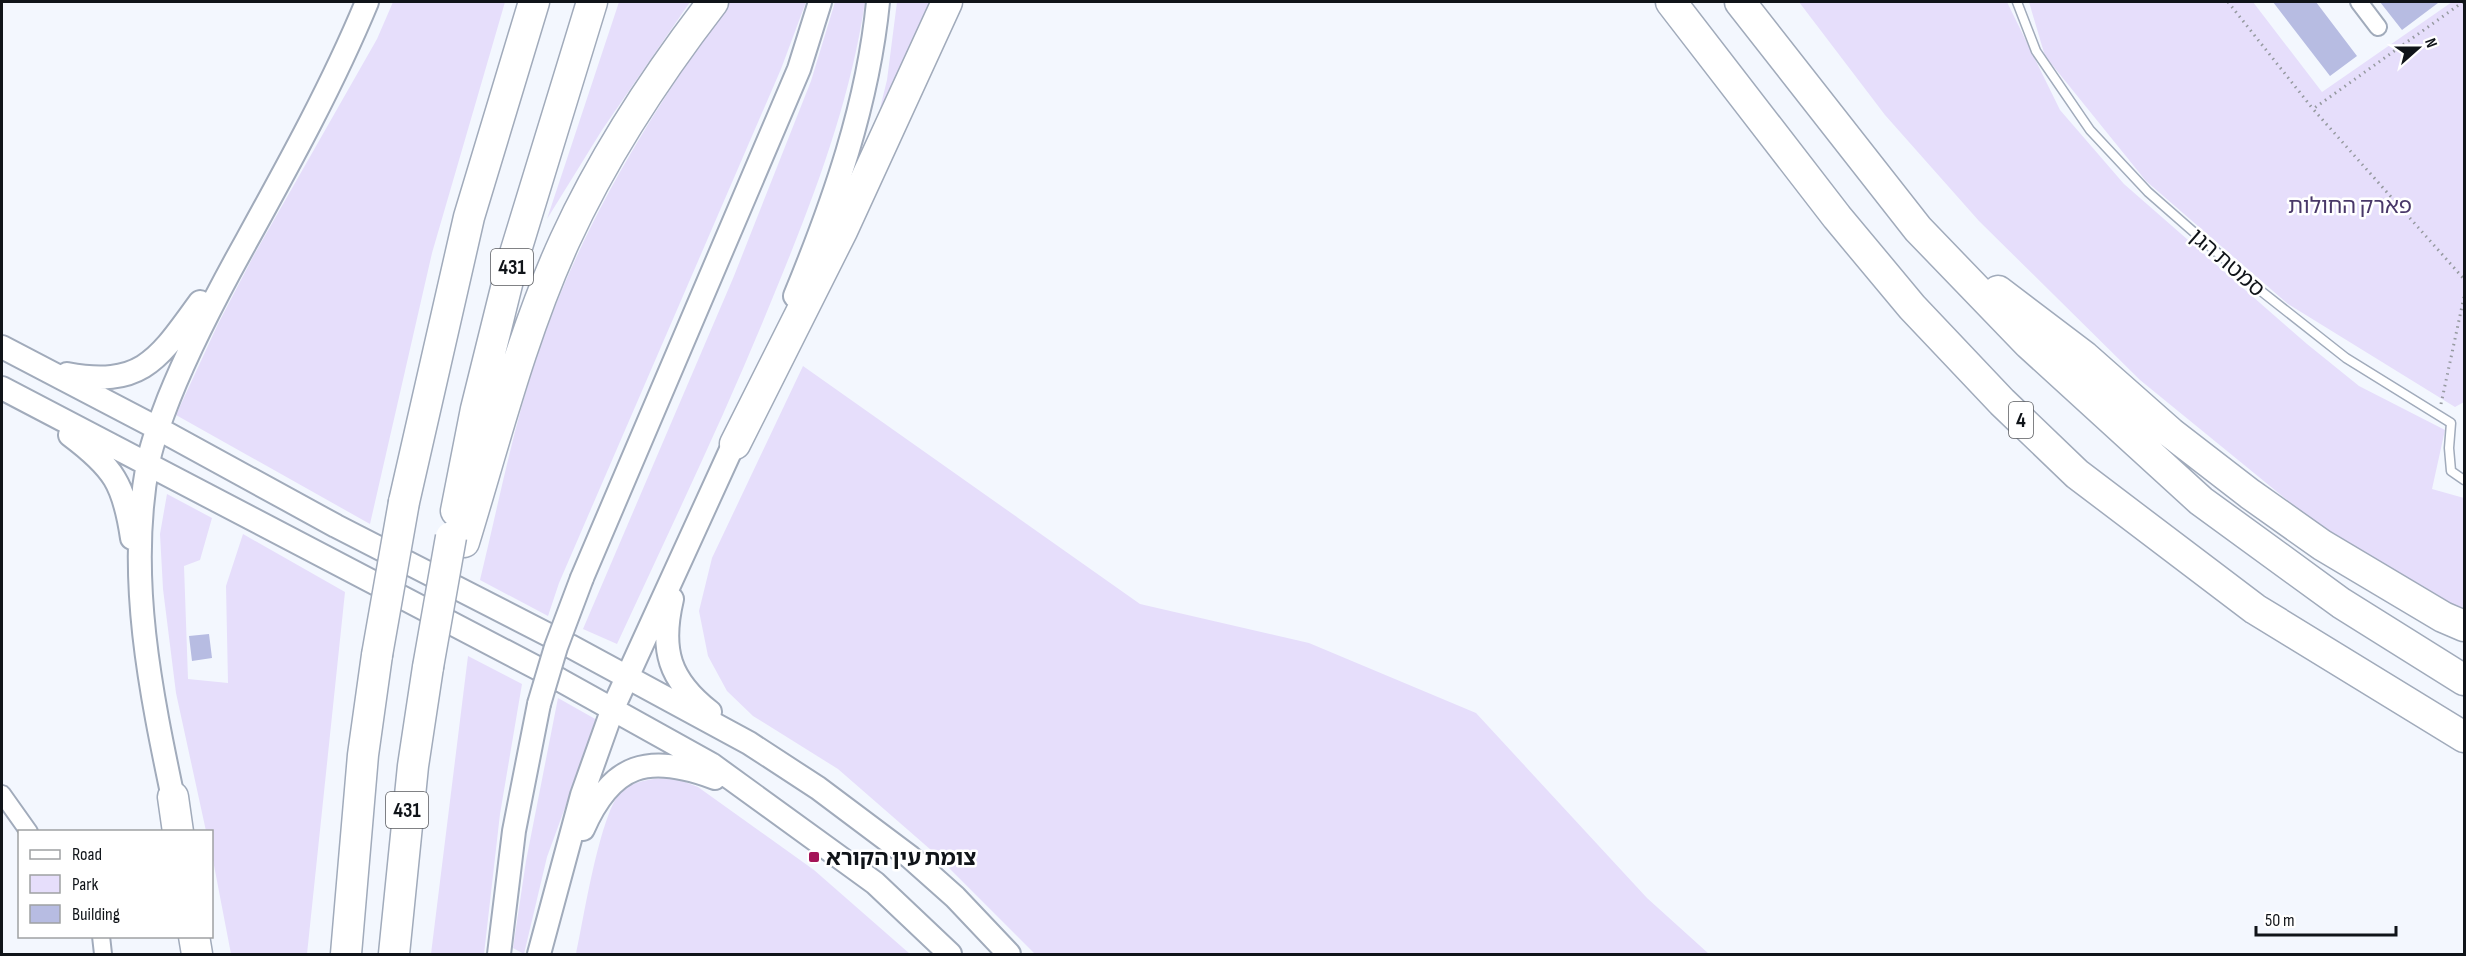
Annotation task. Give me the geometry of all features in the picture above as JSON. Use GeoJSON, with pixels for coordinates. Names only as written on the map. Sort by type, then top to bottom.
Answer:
{"type":"FeatureCollection","features":[{"type":"Feature","properties":{"kind":"highway"},"geometry":{"type":"LineString","coordinates":[[490,144],[526,2]]}},
{"type":"Feature","properties":{"kind":"highway","name":"431"},"geometry":{"type":"LineString","coordinates":[[346,954],[359,791],[377,655],[404,502],[469,217],[534,2]]}},
{"type":"Feature","properties":{"kind":"highway","name":"431"},"geometry":{"type":"LineString","coordinates":[[394,954],[410,788],[430,656],[458,539],[476,409],[513,260],[592,2]]}},
{"type":"Feature","properties":{"kind":"highway"},"geometry":{"type":"LineString","coordinates":[[458,539],[528,332],[565,240],[628,122],[713,2]]}},
{"type":"Feature","properties":{"kind":"highway"},"geometry":{"type":"LineString","coordinates":[[735,444],[842,231],[947,2]]}},
{"type":"Feature","properties":{"kind":"highway","name":"4"},"geometry":{"type":"LineString","coordinates":[[1671,2],[1836,217],[1912,307],[2002,402],[2077,474],[2255,609],[2464,737]]}},
{"type":"Feature","properties":{"kind":"highway"},"geometry":{"type":"LineString","coordinates":[[1740,2],[1918,229],[2029,344],[2201,501],[2341,603],[2464,680]]}},
{"type":"Feature","properties":{"kind":"highway"},"geometry":{"type":"LineString","coordinates":[[1918,229],[2085,357],[2171,433],[2250,494],[2322,545],[2433,611],[2464,626]]}},
{"type":"Feature","properties":{"kind":"highway"},"geometry":{"type":"LineString","coordinates":[[341,954],[359,791]]}},
{"type":"Feature","properties":{"kind":"highway"},"geometry":{"type":"LineString","coordinates":[[173,797],[179,830]]}},
{"type":"Feature","properties":{"kind":"highway"},"geometry":{"type":"LineString","coordinates":[[194,938],[197,954]]}},
{"type":"Feature","properties":{"kind":"main road"},"geometry":{"type":"LineString","coordinates":[[140,590],[142,513],[148,462],[157,428],[199,328],[328,88],[367,2]]}},
{"type":"Feature","properties":{"kind":"main road"},"geometry":{"type":"LineString","coordinates":[[499,954],[514,831],[539,704],[556,647],[582,578],[799,69],[820,2]]}},
{"type":"Feature","properties":{"kind":"main road"},"geometry":{"type":"LineString","coordinates":[[539,954],[582,795],[613,708],[735,444],[815,248],[842,174],[862,97],[878,2]]}},
{"type":"Feature","properties":{"kind":"main road"},"geometry":{"type":"LineString","coordinates":[[43,369],[96,379],[114,378],[140,369],[165,350],[252,231]]}},
{"type":"Feature","properties":{"kind":"main road"},"geometry":{"type":"LineString","coordinates":[[2,347],[157,428],[336,526],[626,676],[748,743],[818,788],[910,857],[955,897],[1009,954]]}},
{"type":"Feature","properties":{"kind":"main road"},"geometry":{"type":"LineString","coordinates":[[2,388],[148,462],[613,708],[711,764],[875,883],[950,954]]}},
{"type":"Feature","properties":{"kind":"main road"},"geometry":{"type":"LineString","coordinates":[[24,400],[99,456],[115,478],[130,523],[150,678],[173,797]]}},
{"type":"Feature","properties":{"kind":"main road"},"geometry":{"type":"LineString","coordinates":[[679,567],[667,618],[666,636],[675,675],[701,705],[748,743]]}},
{"type":"Feature","properties":{"kind":"main road"},"geometry":{"type":"LineString","coordinates":[[553,896],[600,795],[622,774],[657,765],[693,770],[752,792]]}},
{"type":"Feature","properties":{"kind":"main road"},"geometry":{"type":"LineString","coordinates":[[203,938],[207,954]]}},
{"type":"Feature","properties":{"kind":"street"},"geometry":{"type":"LineString","coordinates":[[2359,2],[2378,27]]}},
{"type":"Feature","properties":{"kind":"street"},"geometry":{"type":"LineString","coordinates":[[2,794],[28,830]]}},
{"type":"Feature","properties":{"kind":"street"},"geometry":{"type":"LineString","coordinates":[[101,938],[103,954]]}},
{"type":"Feature","properties":{"kind":"lane","name":"סמטת הגן"},"geometry":{"type":"LineString","coordinates":[[2017,2],[2036,51],[2090,130],[2148,192],[2260,291],[2339,353],[2439,414]]}},
{"type":"Feature","properties":{"kind":"lane"},"geometry":{"type":"LineString","coordinates":[[2439,414],[2451,423],[2449,448],[2451,471],[2464,480]]}},
{"type":"Feature","properties":{"kind":"path"},"geometry":{"type":"LineString","coordinates":[[2228,2],[2313,109],[2464,279]]}},
{"type":"Feature","properties":{"kind":"path"},"geometry":{"type":"LineString","coordinates":[[2313,109],[2463,2]]}},
{"type":"Feature","properties":{"kind":"path"},"geometry":{"type":"LineString","coordinates":[[2439,414],[2464,297]]}},
{"type":"Feature","properties":{"kind":"green space"},"geometry":{"type":"Polygon","coordinates":[[[393,2],[505,2],[432,253],[370,524],[176,415],[218,324],[254,255],[377,39],[393,2]]]}},
{"type":"Feature","properties":{"kind":"green space"},"geometry":{"type":"Polygon","coordinates":[[[619,2],[690,2],[602,130],[547,219],[619,2]]]}},
{"type":"Feature","properties":{"kind":"green space"},"geometry":{"type":"Polygon","coordinates":[[[730,2],[806,2],[781,69],[559,583],[548,616],[480,580],[528,383],[554,308],[596,216],[646,128],[730,2]]]}},
{"type":"Feature","properties":{"kind":"green space"},"geometry":{"type":"Polygon","coordinates":[[[835,2],[865,2],[850,77],[817,185],[738,381],[617,644],[583,629],[734,276],[811,81],[835,2]]]}},
{"type":"Feature","properties":{"kind":"green space"},"geometry":{"type":"Polygon","coordinates":[[[897,2],[932,2],[872,141],[887,80],[897,2]]]}},
{"type":"Feature","properties":{"kind":"green space"},"geometry":{"type":"Polygon","coordinates":[[[1799,2],[2007,2],[2060,110],[2124,184],[2307,344],[2359,386],[2445,430],[2432,489],[2464,498],[2464,611],[2438,600],[2320,527],[2140,380],[1979,221],[1885,115],[1799,2]]]}},
{"type":"Feature","properties":{"kind":"green space","name":"פארק החולות"},"geometry":{"type":"Polygon","coordinates":[[[2029,2],[2253,2],[2322,92],[2452,2],[2464,2],[2464,402],[2455,407],[2288,304],[2146,181],[2045,56],[2029,2]]]}},
{"type":"Feature","properties":{"kind":"green space"},"geometry":{"type":"Polygon","coordinates":[[[803,366],[1140,604],[1309,643],[1476,713],[1647,898],[1709,954],[1035,954],[931,850],[838,769],[753,716],[727,691],[708,656],[699,611],[712,558],[803,366]]]}},
{"type":"Feature","properties":{"kind":"green space"},"geometry":{"type":"Polygon","coordinates":[[[167,494],[212,518],[200,560],[184,566],[188,679],[228,683],[226,586],[243,534],[345,592],[307,954],[231,954],[213,860],[213,830],[206,830],[176,693],[163,589],[160,534],[167,494]]]}},
{"type":"Feature","properties":{"kind":"green space"},"geometry":{"type":"Polygon","coordinates":[[[468,656],[522,684],[500,814],[484,954],[431,954],[468,656]]]}},
{"type":"Feature","properties":{"kind":"green space"},"geometry":{"type":"Polygon","coordinates":[[[558,698],[597,720],[547,857],[524,954],[513,948],[526,861],[558,698]]]}},
{"type":"Feature","properties":{"kind":"green space"},"geometry":{"type":"Polygon","coordinates":[[[675,778],[698,787],[814,870],[910,954],[576,954],[594,865],[608,816],[616,798],[625,788],[637,783],[675,778]]]}},
{"type":"Feature","properties":{"kind":"building"},"geometry":{"type":"Polygon","coordinates":[[[2273,2],[2316,2],[2357,56],[2330,76],[2273,2]]]}},
{"type":"Feature","properties":{"kind":"building"},"geometry":{"type":"Polygon","coordinates":[[[2380,2],[2437,2],[2438,3],[2402,30],[2380,2]]]}},
{"type":"Feature","properties":{"kind":"building"},"geometry":{"type":"Polygon","coordinates":[[[209,634],[212,658],[192,661],[189,636],[209,634]]]}},
{"type":"Feature","properties":{"kind":"place","name":"צומת עין הקורא"},"geometry":{"type":"Point","coordinates":[814,857]}}]}
